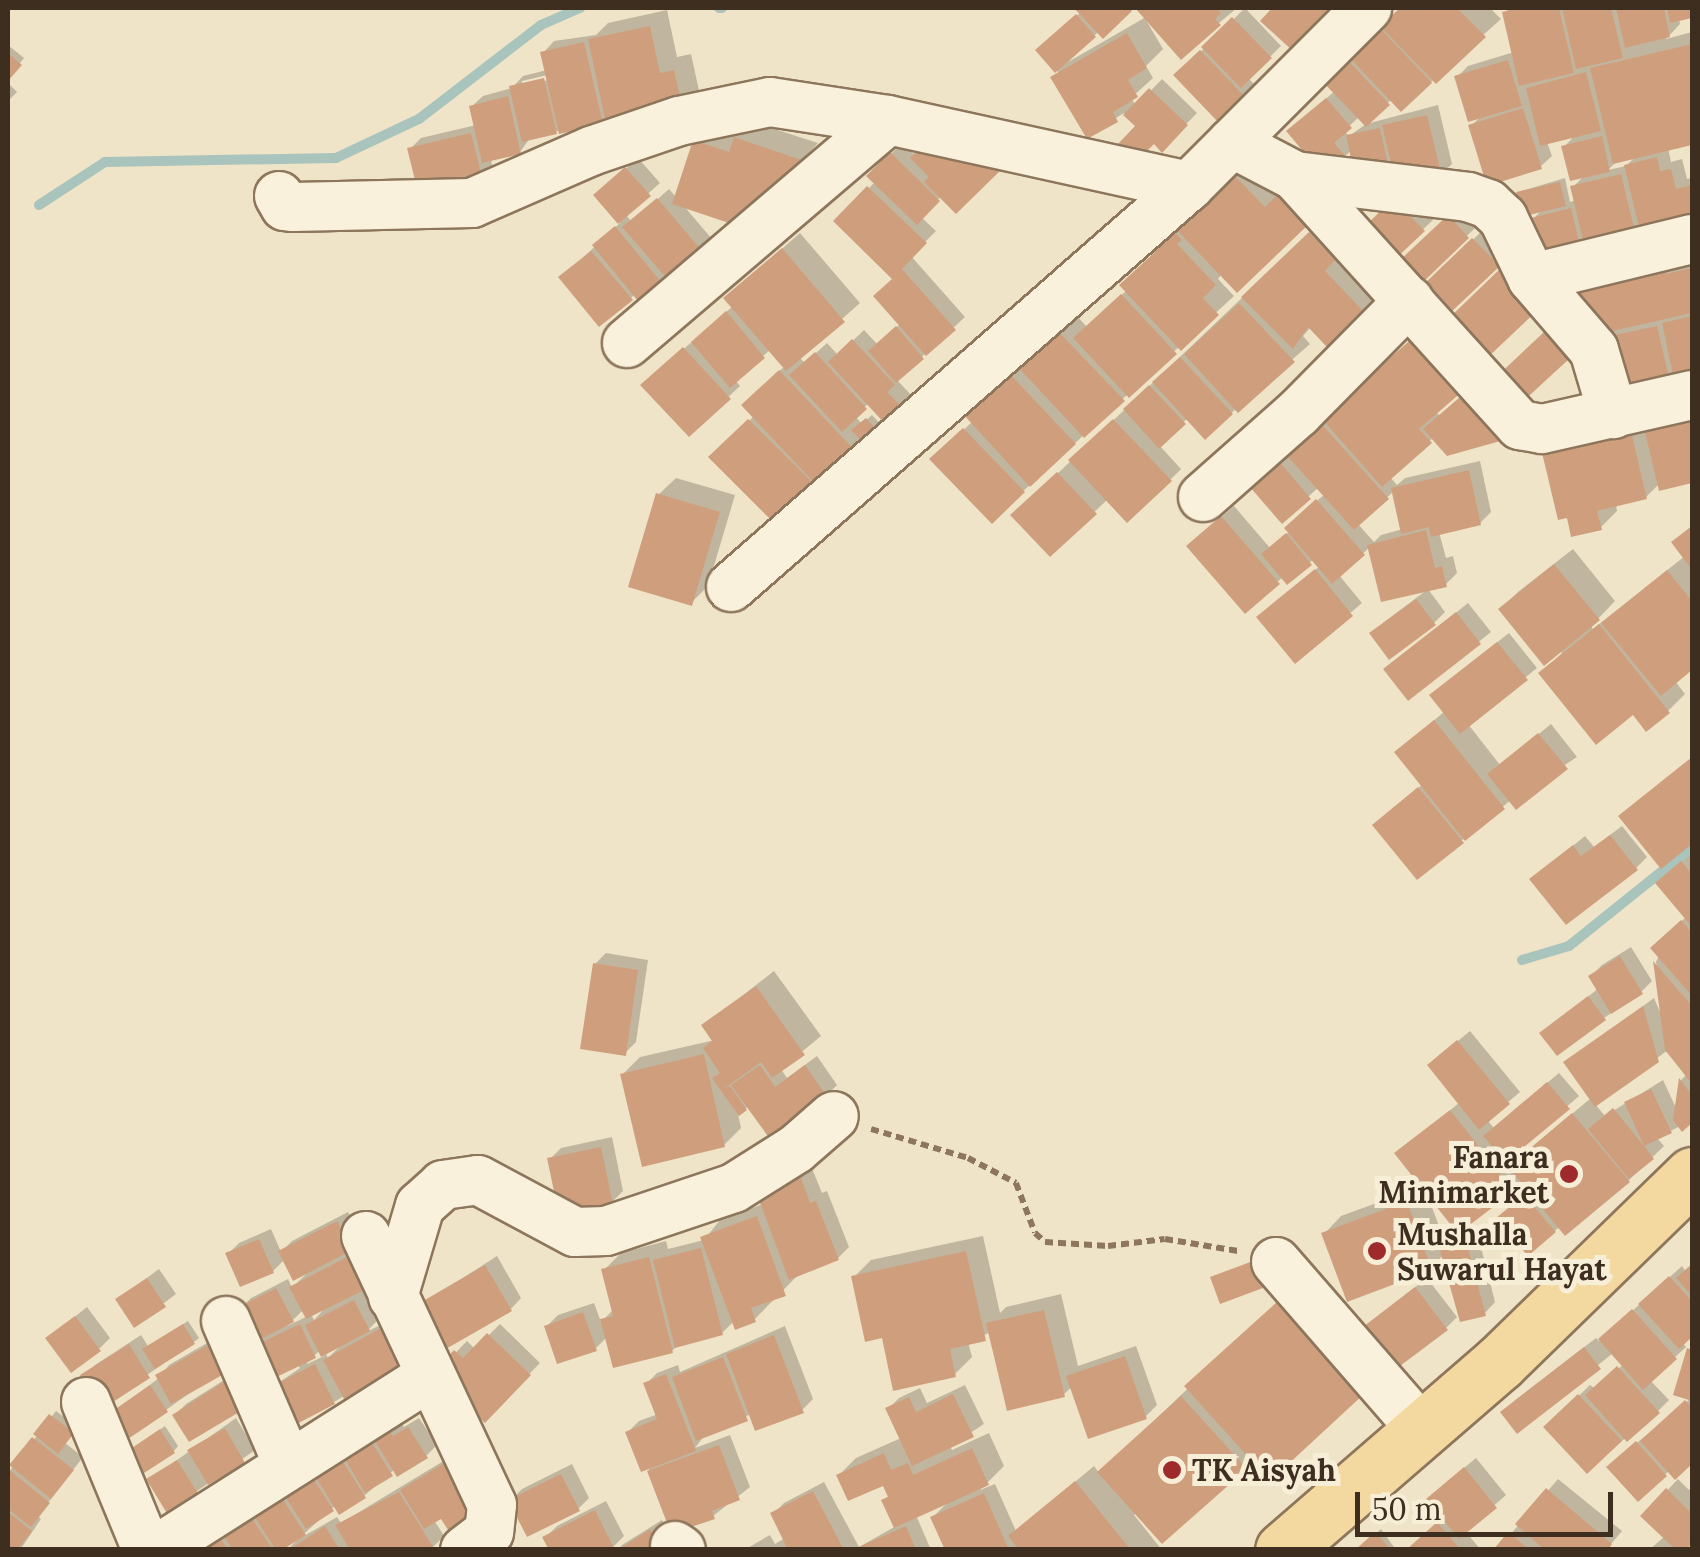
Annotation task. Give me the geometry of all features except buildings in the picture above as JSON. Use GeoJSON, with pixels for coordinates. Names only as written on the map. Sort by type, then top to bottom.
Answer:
{"type":"FeatureCollection","features":[{"type":"Feature","properties":{"kind":"main road"},"geometry":{"type":"LineString","coordinates":[[1283,1550],[1500,1362],[1692,1175]]}},
{"type":"Feature","properties":{"kind":"street"},"geometry":{"type":"LineString","coordinates":[[730,587],[1189,186],[1366,8]]}},
{"type":"Feature","properties":{"kind":"street"},"geometry":{"type":"LineString","coordinates":[[279,196],[288,207],[472,203],[590,152],[742,105],[770,102],[888,120],[1189,186]]}},
{"type":"Feature","properties":{"kind":"street"},"geometry":{"type":"LineString","coordinates":[[626,343],[888,120]]}},
{"type":"Feature","properties":{"kind":"street"},"geometry":{"type":"LineString","coordinates":[[1232,143],[1295,176],[1520,425],[1542,430],[1692,395]]}},
{"type":"Feature","properties":{"kind":"street"},"geometry":{"type":"LineString","coordinates":[[1295,176],[1478,199],[1503,218],[1532,278],[1594,350],[1613,414]]}},
{"type":"Feature","properties":{"kind":"street"},"geometry":{"type":"LineString","coordinates":[[1532,278],[1692,240]]}},
{"type":"Feature","properties":{"kind":"street"},"geometry":{"type":"LineString","coordinates":[[1203,497],[1298,413],[1409,302]]}},
{"type":"Feature","properties":{"kind":"street"},"geometry":{"type":"LineString","coordinates":[[394,1297],[420,1206],[443,1186],[478,1180],[576,1232],[606,1231],[734,1188],[796,1149],[834,1116]]}},
{"type":"Feature","properties":{"kind":"street"},"geometry":{"type":"LineString","coordinates":[[366,1236],[492,1505],[489,1532],[465,1550]]}},
{"type":"Feature","properties":{"kind":"street"},"geometry":{"type":"LineString","coordinates":[[1276,1262],[1422,1430]]}},
{"type":"Feature","properties":{"kind":"street"},"geometry":{"type":"LineString","coordinates":[[226,1321],[288,1464]]}},
{"type":"Feature","properties":{"kind":"street"},"geometry":{"type":"LineString","coordinates":[[156,1550],[430,1376]]}},
{"type":"Feature","properties":{"kind":"street"},"geometry":{"type":"LineString","coordinates":[[86,1402],[148,1550]]}},
{"type":"Feature","properties":{"kind":"path"},"geometry":{"type":"LineString","coordinates":[[834,1116],[968,1158],[1016,1183],[1035,1233],[1045,1242],[1108,1246],[1165,1240],[1232,1252],[1253,1249],[1276,1262]]}},
{"type":"Feature","properties":{"kind":"waterway"},"geometry":{"type":"LineString","coordinates":[[39,205],[105,162],[336,158],[419,119],[541,25],[580,8]]}},
{"type":"Feature","properties":{"kind":"waterway"},"geometry":{"type":"LineString","coordinates":[[1522,960],[1569,946],[1692,847]]}},
{"type":"Feature","properties":{"kind":"place","name":"Fanara Minimarket"},"geometry":{"type":"Point","coordinates":[1569,1174]}},
{"type":"Feature","properties":{"kind":"place","name":"Mushalla Suwarul Hayat"},"geometry":{"type":"Point","coordinates":[1377,1251]}},
{"type":"Feature","properties":{"kind":"place","name":"TK Aisyah"},"geometry":{"type":"Point","coordinates":[1172,1470]}}]}
